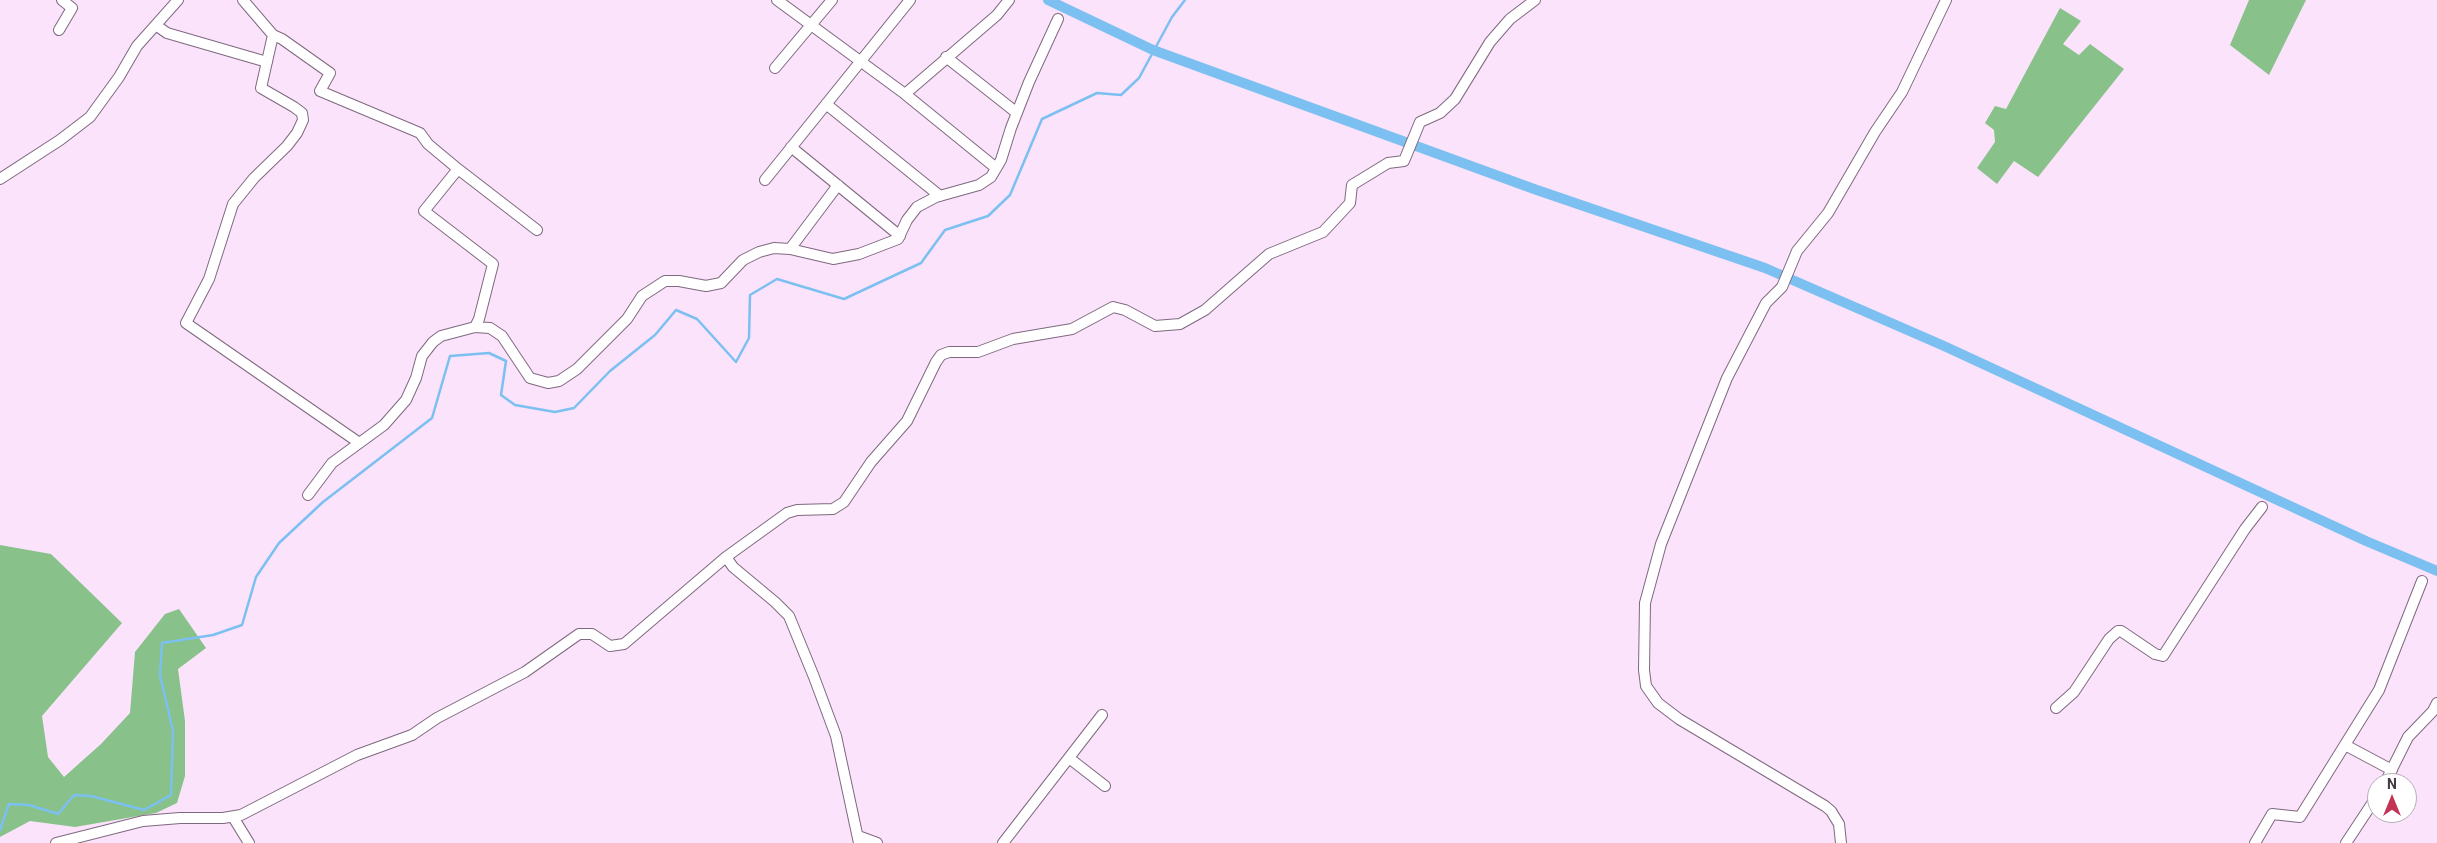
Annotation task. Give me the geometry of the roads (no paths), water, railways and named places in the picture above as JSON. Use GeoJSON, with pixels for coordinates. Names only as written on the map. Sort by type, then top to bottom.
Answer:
{"type":"FeatureCollection","features":[{"type":"Feature","properties":{"kind":"street"},"geometry":{"type":"LineString","coordinates":[[59,30],[72,8],[62,0]]}},
{"type":"Feature","properties":{"kind":"street"},"geometry":{"type":"LineString","coordinates":[[0,179],[60,140],[90,117],[119,77],[138,46],[178,0]]}},
{"type":"Feature","properties":{"kind":"street"},"geometry":{"type":"LineString","coordinates":[[243,0],[266,25],[273,36],[282,39],[330,73],[320,92],[420,133],[428,144],[458,169],[537,230]]}},
{"type":"Feature","properties":{"kind":"street"},"geometry":{"type":"LineString","coordinates":[[777,0],[861,61],[996,168]]}},
{"type":"Feature","properties":{"kind":"street"},"geometry":{"type":"LineString","coordinates":[[774,68],[812,26],[832,0]]}},
{"type":"Feature","properties":{"kind":"street"},"geometry":{"type":"LineString","coordinates":[[765,180],[910,0]]}},
{"type":"Feature","properties":{"kind":"street"},"geometry":{"type":"LineString","coordinates":[[904,94],[997,15],[1009,0]]}},
{"type":"Feature","properties":{"kind":"street"},"geometry":{"type":"LineString","coordinates":[[56,843],[142,821],[233,817],[252,810],[357,755],[412,735],[437,718],[525,672],[579,634],[592,634],[610,646],[624,644],[726,557],[791,511],[828,510],[844,502],[871,462],[907,421],[936,362],[942,355],[950,352],[978,352],[1013,339],[1072,329],[1113,307],[1125,310],[1156,326],[1173,326],[1187,322],[1204,310],[1269,254],[1323,232],[1350,203],[1352,185],[1362,177],[1388,163],[1404,161],[1420,122],[1440,113],[1455,99],[1490,42],[1510,19],[1535,0]]}},
{"type":"Feature","properties":{"kind":"street"},"geometry":{"type":"LineString","coordinates":[[1841,843],[1841,828],[1831,811],[1799,789],[1670,713],[1658,703],[1649,691],[1644,670],[1645,602],[1661,544],[1727,378],[1761,311],[1782,287],[1795,255],[1828,213],[1871,139],[1902,92],[1946,0]]}},
{"type":"Feature","properties":{"kind":"street"},"geometry":{"type":"LineString","coordinates":[[308,495],[332,463],[358,442],[384,425],[406,400],[416,378],[422,356],[433,342],[441,336],[475,327],[490,328],[502,336],[530,378],[548,383],[559,381],[577,369],[599,348],[627,319],[642,296],[656,285],[665,281],[679,281],[706,286],[721,284],[743,260],[759,252],[774,248],[790,249],[833,258],[879,248],[898,240],[917,206],[940,196],[979,185],[991,177],[1058,19]]}},
{"type":"Feature","properties":{"kind":"street"},"geometry":{"type":"LineString","coordinates":[[157,26],[167,32],[267,62]]}},
{"type":"Feature","properties":{"kind":"street"},"geometry":{"type":"LineString","coordinates":[[273,36],[261,88],[302,113],[303,120],[298,133],[239,194],[233,204],[209,279],[186,323],[358,442]]}},
{"type":"Feature","properties":{"kind":"street"},"geometry":{"type":"LineString","coordinates":[[946,57],[1017,113]]}},
{"type":"Feature","properties":{"kind":"street"},"geometry":{"type":"LineString","coordinates":[[826,104],[940,196]]}},
{"type":"Feature","properties":{"kind":"street"},"geometry":{"type":"LineString","coordinates":[[791,147],[900,236]]}},
{"type":"Feature","properties":{"kind":"street"},"geometry":{"type":"LineString","coordinates":[[458,169],[424,211],[493,264],[479,319],[475,327]]}},
{"type":"Feature","properties":{"kind":"street"},"geometry":{"type":"LineString","coordinates":[[790,249],[838,185]]}},
{"type":"Feature","properties":{"kind":"street"},"geometry":{"type":"LineString","coordinates":[[2056,708],[2074,692],[2109,639],[2118,631],[2121,631],[2156,654],[2163,656],[2245,529],[2262,507]]}},
{"type":"Feature","properties":{"kind":"street"},"geometry":{"type":"LineString","coordinates":[[726,557],[733,566],[776,602],[788,616],[814,676],[836,736],[859,840],[877,843]]}},
{"type":"Feature","properties":{"kind":"street"},"geometry":{"type":"LineString","coordinates":[[2255,843],[2272,814],[2300,817],[2379,690],[2422,581]]}},
{"type":"Feature","properties":{"kind":"street"},"geometry":{"type":"LineString","coordinates":[[2390,773],[2408,738],[2433,711],[2437,703]]}},
{"type":"Feature","properties":{"kind":"street"},"geometry":{"type":"LineString","coordinates":[[1003,843],[1102,715]]}},
{"type":"Feature","properties":{"kind":"street"},"geometry":{"type":"LineString","coordinates":[[2345,745],[2392,770]]}},
{"type":"Feature","properties":{"kind":"street"},"geometry":{"type":"LineString","coordinates":[[1069,758],[1105,786]]}},
{"type":"Feature","properties":{"kind":"street"},"geometry":{"type":"LineString","coordinates":[[2346,843],[2367,811]]}},
{"type":"Feature","properties":{"kind":"street"},"geometry":{"type":"LineString","coordinates":[[233,817],[249,843]]}},
{"type":"Feature","properties":{"kind":"waterway"},"geometry":{"type":"LineString","coordinates":[[1048,0],[1153,50],[1534,189],[1765,268],[1944,346],[2366,541],[2437,571]]}},
{"type":"Feature","properties":{"kind":"waterway"},"geometry":{"type":"LineString","coordinates":[[0,830],[9,804],[29,805],[58,814],[74,795],[91,796],[144,810],[171,795],[173,731],[160,675],[162,643],[213,635],[242,625],[256,577],[279,543],[323,502],[432,418],[450,356],[489,353],[506,361],[501,395],[515,405],[555,412],[574,408],[610,371],[655,335],[676,310],[697,319],[736,362],[749,338],[750,295],[777,279],[844,299],[921,263],[945,230],[988,216],[1010,195],[1042,119],[1097,93],[1121,95],[1139,78],[1172,17],[1185,0]]}}]}
